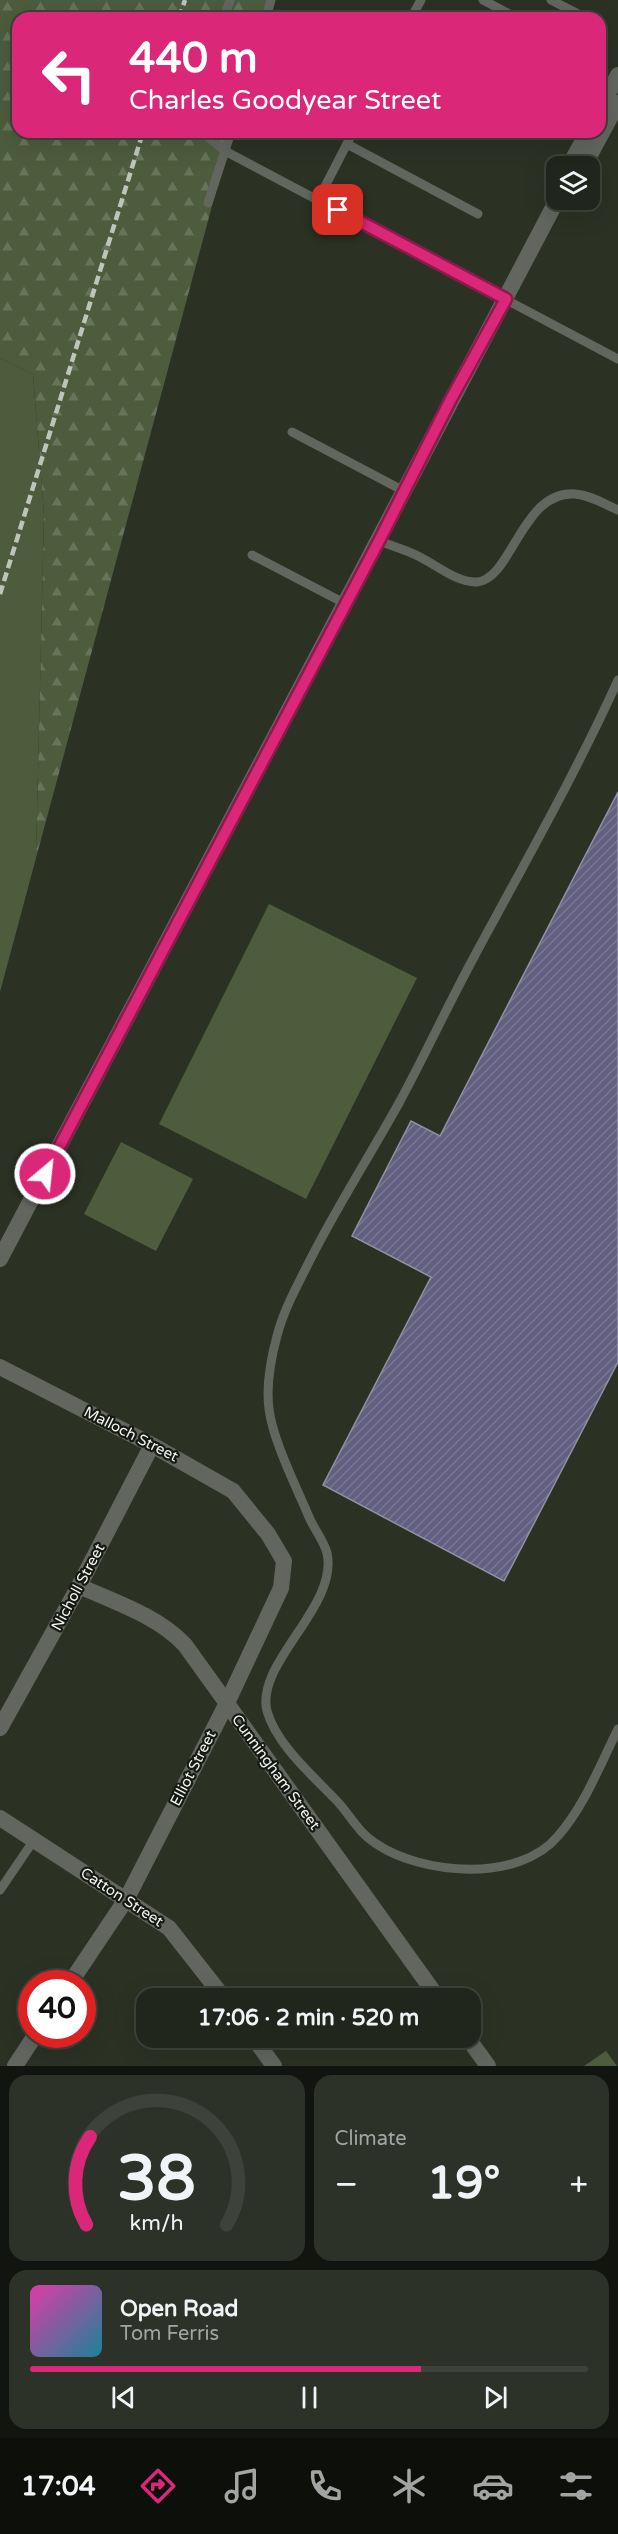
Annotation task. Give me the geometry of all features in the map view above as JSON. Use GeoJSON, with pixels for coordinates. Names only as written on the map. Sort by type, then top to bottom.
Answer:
{"type":"FeatureCollection","features":[{"type":"Feature","properties":{"kind":"street"},"geometry":{"type":"LineString","coordinates":[[606,98],[618,75]]}},
{"type":"Feature","properties":{"kind":"street"},"geometry":{"type":"LineString","coordinates":[[606,125],[618,103]]}},
{"type":"Feature","properties":{"kind":"street"},"geometry":{"type":"LineString","coordinates":[[575,156],[585,138]]}},
{"type":"Feature","properties":{"kind":"street"},"geometry":{"type":"LineString","coordinates":[[589,156],[599,138]]}},
{"type":"Feature","properties":{"kind":"street"},"geometry":{"type":"LineString","coordinates":[[0,1259],[552,210]]}},
{"type":"Feature","properties":{"kind":"street","name":"Malloch Street"},"geometry":{"type":"LineString","coordinates":[[0,1367],[152,1445],[233,1491],[254,1514]]}},
{"type":"Feature","properties":{"kind":"street","name":"Nicholl Street"},"geometry":{"type":"LineString","coordinates":[[0,1728],[79,1586],[152,1445]]}},
{"type":"Feature","properties":{"kind":"street","name":"Elliot Street"},"geometry":{"type":"LineString","coordinates":[[79,1970],[126,1898],[281,1588],[284,1561],[279,1549],[254,1514]]}},
{"type":"Feature","properties":{"kind":"street","name":"Cunningham Street"},"geometry":{"type":"LineString","coordinates":[[79,1586],[127,1607],[172,1632],[185,1645],[431,1988]]}},
{"type":"Feature","properties":{"kind":"street","name":"Catton Street"},"geometry":{"type":"LineString","coordinates":[[0,1818],[126,1898],[178,1936],[217,1988]]}},
{"type":"Feature","properties":{"kind":"street"},"geometry":{"type":"LineString","coordinates":[[15,2066],[27,2048]]}},
{"type":"Feature","properties":{"kind":"street"},"geometry":{"type":"LineString","coordinates":[[261,2048],[274,2066]]}},
{"type":"Feature","properties":{"kind":"street"},"geometry":{"type":"LineString","coordinates":[[475,2048],[488,2066]]}},
{"type":"Feature","properties":{"kind":"lane"},"geometry":{"type":"LineString","coordinates":[[483,0],[506,12]]}},
{"type":"Feature","properties":{"kind":"lane"},"geometry":{"type":"LineString","coordinates":[[551,0],[574,12]]}},
{"type":"Feature","properties":{"kind":"lane"},"geometry":{"type":"LineString","coordinates":[[209,138],[225,151],[618,359]]}},
{"type":"Feature","properties":{"kind":"lane"},"geometry":{"type":"LineString","coordinates":[[207,203],[229,138]]}},
{"type":"Feature","properties":{"kind":"lane"},"geometry":{"type":"LineString","coordinates":[[318,200],[350,138]]}},
{"type":"Feature","properties":{"kind":"lane"},"geometry":{"type":"LineString","coordinates":[[347,144],[478,214]]}},
{"type":"Feature","properties":{"kind":"lane"},"geometry":{"type":"LineString","coordinates":[[292,432],[404,491]]}},
{"type":"Feature","properties":{"kind":"lane"},"geometry":{"type":"LineString","coordinates":[[379,541],[417,555],[456,577],[477,582],[493,575],[524,528],[548,501],[565,494],[576,494],[618,510]]}},
{"type":"Feature","properties":{"kind":"lane"},"geometry":{"type":"LineString","coordinates":[[252,555],[346,604]]}},
{"type":"Feature","properties":{"kind":"lane"},"geometry":{"type":"LineString","coordinates":[[618,680],[536,843],[398,1105],[327,1225],[286,1308],[271,1364],[268,1389],[269,1410],[275,1434],[310,1520],[327,1553],[328,1570],[325,1584],[275,1672],[267,1690],[266,1701],[268,1713],[293,1755],[348,1812],[359,1831],[392,1854],[458,1870],[512,1863],[538,1853],[556,1839],[574,1814],[618,1729]]}},
{"type":"Feature","properties":{"kind":"lane"},"geometry":{"type":"LineString","coordinates":[[0,1890],[34,1840]]}},
{"type":"Feature","properties":{"kind":"green space"},"geometry":{"type":"Polygon","coordinates":[[[0,0],[267,0],[264,12],[12,12],[12,138],[230,138],[36,858],[44,514],[33,374],[0,358],[0,0]]]}},
{"type":"Feature","properties":{"kind":"green space"},"geometry":{"type":"Polygon","coordinates":[[[0,358],[33,374],[44,514],[36,858],[0,992],[0,358]]]}},
{"type":"Feature","properties":{"kind":"green space"},"geometry":{"type":"Polygon","coordinates":[[[269,904],[417,978],[306,1199],[159,1124],[269,904]]]}},
{"type":"Feature","properties":{"kind":"green space"},"geometry":{"type":"Polygon","coordinates":[[[121,1142],[193,1179],[156,1251],[84,1214],[121,1142]]]}},
{"type":"Feature","properties":{"kind":"green space"},"geometry":{"type":"Polygon","coordinates":[[[606,2051],[617,2066],[584,2066],[606,2051]]]}},
{"type":"Feature","properties":{"kind":"building"},"geometry":{"type":"Polygon","coordinates":[[[618,792],[618,1362],[504,1581],[323,1485],[431,1277],[352,1236],[411,1121],[440,1136],[618,792]]]}},
{"type":"Feature","properties":{"kind":"railway"},"geometry":{"type":"LineString","coordinates":[[181,12],[185,0]]}},
{"type":"Feature","properties":{"kind":"railway"},"geometry":{"type":"LineString","coordinates":[[0,594],[141,138]]}},
{"type":"Feature","properties":{"kind":"route"},"geometry":{"type":"LineString","coordinates":[[45,1174],[379,541],[451,399],[506,299],[338,210]]}}]}
